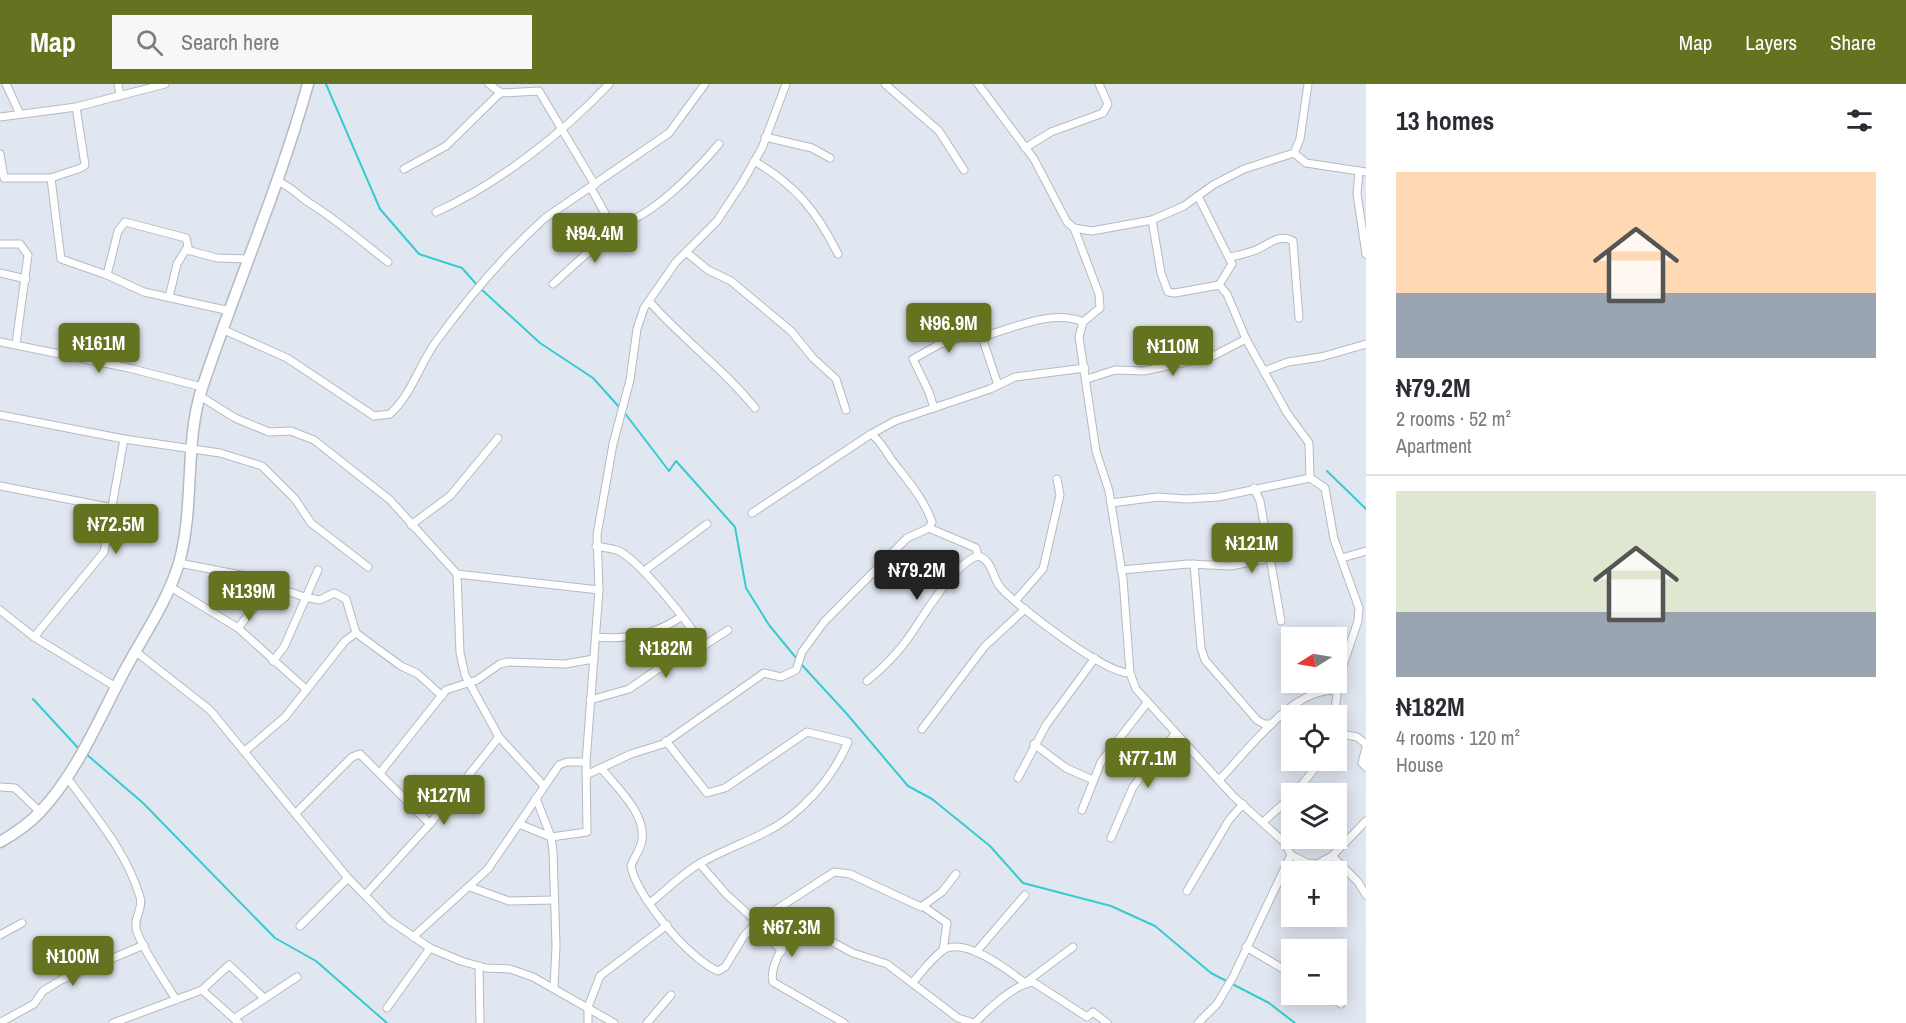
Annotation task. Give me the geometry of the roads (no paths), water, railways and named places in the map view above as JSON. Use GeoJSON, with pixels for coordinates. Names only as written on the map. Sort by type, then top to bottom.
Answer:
{"type":"FeatureCollection","features":[{"type":"Feature","properties":{"kind":"main road"},"geometry":{"type":"LineString","coordinates":[[0,842],[40,812],[66,776],[169,586],[178,563],[188,511],[191,448],[201,392],[277,181],[308,84]]}},
{"type":"Feature","properties":{"kind":"street"},"geometry":{"type":"LineString","coordinates":[[6,84],[20,114]]}},
{"type":"Feature","properties":{"kind":"street"},"geometry":{"type":"LineString","coordinates":[[118,84],[120,96]]}},
{"type":"Feature","properties":{"kind":"street"},"geometry":{"type":"LineString","coordinates":[[0,117],[76,107],[165,84]]}},
{"type":"Feature","properties":{"kind":"street"},"geometry":{"type":"LineString","coordinates":[[489,84],[500,93]]}},
{"type":"Feature","properties":{"kind":"street"},"geometry":{"type":"LineString","coordinates":[[436,212],[464,200],[562,130],[584,112],[609,84]]}},
{"type":"Feature","properties":{"kind":"street"},"geometry":{"type":"LineString","coordinates":[[224,330],[287,358],[374,416],[384,416],[398,406],[435,343],[483,282],[545,218],[669,133],[705,84]]}},
{"type":"Feature","properties":{"kind":"street"},"geometry":{"type":"LineString","coordinates":[[519,824],[551,837],[587,832],[586,762],[599,590],[596,546],[613,444],[623,405],[637,329],[649,301],[686,252],[717,221],[754,161],[786,84]]}},
{"type":"Feature","properties":{"kind":"street"},"geometry":{"type":"LineString","coordinates":[[885,84],[939,131],[964,170]]}},
{"type":"Feature","properties":{"kind":"street"},"geometry":{"type":"LineString","coordinates":[[978,84],[1044,175],[1067,222],[1074,228],[1099,294],[1100,308],[1083,322],[1079,337],[1096,451],[1111,503],[1121,570],[1130,674],[1136,689],[1175,734],[1243,804],[1285,843],[1291,855],[1311,864],[1317,864],[1332,856],[1366,821]]}},
{"type":"Feature","properties":{"kind":"street"},"geometry":{"type":"LineString","coordinates":[[1025,148],[1051,132],[1103,113],[1108,104],[1099,84]]}},
{"type":"Feature","properties":{"kind":"street"},"geometry":{"type":"LineString","coordinates":[[1074,228],[1092,231],[1152,220],[1184,206],[1244,169],[1294,153],[1300,139],[1308,84]]}},
{"type":"Feature","properties":{"kind":"street"},"geometry":{"type":"LineString","coordinates":[[404,169],[446,146],[500,93],[539,91],[593,187],[612,226]]}},
{"type":"Feature","properties":{"kind":"street"},"geometry":{"type":"LineString","coordinates":[[0,154],[4,178],[51,178],[74,173],[85,165],[76,107]]}},
{"type":"Feature","properties":{"kind":"street"},"geometry":{"type":"LineString","coordinates":[[765,137],[812,148],[830,158]]}},
{"type":"Feature","properties":{"kind":"street"},"geometry":{"type":"LineString","coordinates":[[553,284],[607,235],[612,226],[627,222],[670,194],[719,144]]}},
{"type":"Feature","properties":{"kind":"street"},"geometry":{"type":"LineString","coordinates":[[1294,153],[1306,163],[1362,172],[1357,194],[1366,254]]}},
{"type":"Feature","properties":{"kind":"street"},"geometry":{"type":"LineString","coordinates":[[754,161],[776,174],[810,207],[838,254]]}},
{"type":"Feature","properties":{"kind":"street"},"geometry":{"type":"LineString","coordinates":[[51,178],[61,259],[107,275],[144,292],[230,311]]}},
{"type":"Feature","properties":{"kind":"street"},"geometry":{"type":"LineString","coordinates":[[277,181],[299,192],[307,201],[342,224],[388,262]]}},
{"type":"Feature","properties":{"kind":"street"},"geometry":{"type":"LineString","coordinates":[[1152,220],[1161,273],[1168,292],[1175,293],[1219,285],[1232,268],[1231,257],[1198,196]]}},
{"type":"Feature","properties":{"kind":"street"},"geometry":{"type":"LineString","coordinates":[[107,275],[117,231],[125,222],[186,238],[187,250],[177,264],[169,297]]}},
{"type":"Feature","properties":{"kind":"street"},"geometry":{"type":"LineString","coordinates":[[1231,257],[1258,249],[1275,239],[1285,238],[1293,241],[1299,318]]}},
{"type":"Feature","properties":{"kind":"street"},"geometry":{"type":"LineString","coordinates":[[0,244],[20,244],[26,248],[28,255],[16,344]]}},
{"type":"Feature","properties":{"kind":"street"},"geometry":{"type":"LineString","coordinates":[[187,250],[217,258],[249,259]]}},
{"type":"Feature","properties":{"kind":"street"},"geometry":{"type":"LineString","coordinates":[[686,252],[708,270],[731,281],[791,331],[813,358],[836,379],[846,410]]}},
{"type":"Feature","properties":{"kind":"street"},"geometry":{"type":"LineString","coordinates":[[0,273],[26,279]]}},
{"type":"Feature","properties":{"kind":"street"},"geometry":{"type":"LineString","coordinates":[[1219,285],[1227,294],[1246,339],[1287,413],[1310,443],[1310,478]]}},
{"type":"Feature","properties":{"kind":"street"},"geometry":{"type":"LineString","coordinates":[[649,301],[686,339],[726,373],[755,408]]}},
{"type":"Feature","properties":{"kind":"street"},"geometry":{"type":"LineString","coordinates":[[934,408],[913,359],[940,344],[1049,319],[1069,316],[1083,322]]}},
{"type":"Feature","properties":{"kind":"street"},"geometry":{"type":"LineString","coordinates":[[976,319],[998,385]]}},
{"type":"Feature","properties":{"kind":"street"},"geometry":{"type":"LineString","coordinates":[[1087,379],[1114,370],[1144,371],[1213,356],[1246,339]]}},
{"type":"Feature","properties":{"kind":"street"},"geometry":{"type":"LineString","coordinates":[[0,342],[129,368],[201,392],[235,418],[269,432],[291,431],[314,440],[390,500],[457,574],[599,590]]}},
{"type":"Feature","properties":{"kind":"street"},"geometry":{"type":"LineString","coordinates":[[1264,371],[1288,362],[1321,357],[1366,344]]}},
{"type":"Feature","properties":{"kind":"street"},"geometry":{"type":"LineString","coordinates":[[752,513],[871,434],[895,421],[1023,375],[1085,368]]}},
{"type":"Feature","properties":{"kind":"street"},"geometry":{"type":"LineString","coordinates":[[0,415],[191,448],[261,466],[295,499],[311,523],[368,567]]}},
{"type":"Feature","properties":{"kind":"street"},"geometry":{"type":"LineString","coordinates":[[586,775],[666,741],[719,707],[764,674],[781,676],[796,670],[802,652],[824,622],[907,538],[929,528],[932,522],[921,496],[891,459],[880,441],[871,434]]}},
{"type":"Feature","properties":{"kind":"street"},"geometry":{"type":"LineString","coordinates":[[34,637],[104,552],[124,438]]}},
{"type":"Feature","properties":{"kind":"street"},"geometry":{"type":"LineString","coordinates":[[411,525],[450,496],[498,438]]}},
{"type":"Feature","properties":{"kind":"street"},"geometry":{"type":"LineString","coordinates":[[1111,503],[1158,497],[1200,499],[1310,478],[1324,488],[1331,529],[1356,596],[1360,614],[1347,649]]}},
{"type":"Feature","properties":{"kind":"street"},"geometry":{"type":"LineString","coordinates":[[1016,600],[1043,569],[1047,559],[1060,495],[1057,479]]}},
{"type":"Feature","properties":{"kind":"street"},"geometry":{"type":"LineString","coordinates":[[0,486],[113,508]]}},
{"type":"Feature","properties":{"kind":"street"},"geometry":{"type":"LineString","coordinates":[[1254,488],[1260,501],[1281,621]]}},
{"type":"Feature","properties":{"kind":"street"},"geometry":{"type":"LineString","coordinates":[[644,571],[707,524]]}},
{"type":"Feature","properties":{"kind":"street"},"geometry":{"type":"LineString","coordinates":[[929,528],[976,548],[978,555],[988,562],[999,587],[1024,609],[1119,673],[1130,674]]}},
{"type":"Feature","properties":{"kind":"street"},"geometry":{"type":"LineString","coordinates":[[596,546],[617,550],[644,571],[682,616],[703,646]]}},
{"type":"Feature","properties":{"kind":"street"},"geometry":{"type":"LineString","coordinates":[[1342,558],[1366,551]]}},
{"type":"Feature","properties":{"kind":"street"},"geometry":{"type":"LineString","coordinates":[[867,681],[896,654],[925,610],[955,575],[978,555]]}},
{"type":"Feature","properties":{"kind":"street"},"geometry":{"type":"LineString","coordinates":[[1121,570],[1194,564],[1231,566],[1270,558]]}},
{"type":"Feature","properties":{"kind":"street"},"geometry":{"type":"LineString","coordinates":[[178,563],[224,571],[264,582],[304,597],[320,600],[334,593],[346,599],[356,633],[401,666],[418,674],[442,696]]}},
{"type":"Feature","properties":{"kind":"street"},"geometry":{"type":"LineString","coordinates":[[1194,564],[1201,648],[1205,660],[1257,720],[1264,724],[1272,724]]}},
{"type":"Feature","properties":{"kind":"street"},"geometry":{"type":"LineString","coordinates":[[273,661],[284,647],[304,597],[318,570]]}},
{"type":"Feature","properties":{"kind":"street"},"geometry":{"type":"LineString","coordinates":[[457,574],[460,653],[470,682],[499,737],[544,786]]}},
{"type":"Feature","properties":{"kind":"street"},"geometry":{"type":"LineString","coordinates":[[238,628],[253,609],[264,582]]}},
{"type":"Feature","properties":{"kind":"street"},"geometry":{"type":"LineString","coordinates":[[169,586],[238,628],[307,690]]}},
{"type":"Feature","properties":{"kind":"street"},"geometry":{"type":"LineString","coordinates":[[922,729],[985,646],[1024,609]]}},
{"type":"Feature","properties":{"kind":"street"},"geometry":{"type":"LineString","coordinates":[[0,610],[34,637],[116,687]]}},
{"type":"Feature","properties":{"kind":"street"},"geometry":{"type":"LineString","coordinates":[[596,637],[611,639],[661,631],[682,616]]}},
{"type":"Feature","properties":{"kind":"street"},"geometry":{"type":"LineString","coordinates":[[590,700],[629,689],[658,669],[703,646],[728,630]]}},
{"type":"Feature","properties":{"kind":"street"},"geometry":{"type":"LineString","coordinates":[[245,751],[285,717],[345,641],[356,633]]}},
{"type":"Feature","properties":{"kind":"street"},"geometry":{"type":"LineString","coordinates":[[135,651],[210,710],[348,878],[389,920],[430,948],[478,966],[510,969],[554,987],[614,1023]]}},
{"type":"Feature","properties":{"kind":"street"},"geometry":{"type":"LineString","coordinates":[[1018,778],[1034,744],[1073,685],[1095,658]]}},
{"type":"Feature","properties":{"kind":"street"},"geometry":{"type":"LineString","coordinates":[[380,773],[446,690],[470,682],[508,662],[556,665],[594,659]]}},
{"type":"Feature","properties":{"kind":"street"},"geometry":{"type":"LineString","coordinates":[[1220,779],[1285,710],[1312,693]]}},
{"type":"Feature","properties":{"kind":"street"},"geometry":{"type":"LineString","coordinates":[[1082,810],[1101,762],[1146,703]]}},
{"type":"Feature","properties":{"kind":"street"},"geometry":{"type":"LineString","coordinates":[[650,903],[700,864],[766,832],[795,814],[817,790],[842,756],[848,742],[807,732],[725,788],[707,793],[666,741]]}},
{"type":"Feature","properties":{"kind":"street"},"geometry":{"type":"LineString","coordinates":[[1111,838],[1133,787],[1175,734]]}},
{"type":"Feature","properties":{"kind":"street"},"geometry":{"type":"LineString","coordinates":[[1347,735],[1357,737],[1366,745],[1362,763],[1366,767]]}},
{"type":"Feature","properties":{"kind":"street"},"geometry":{"type":"LineString","coordinates":[[365,895],[430,824],[499,737]]}},
{"type":"Feature","properties":{"kind":"street"},"geometry":{"type":"LineString","coordinates":[[1034,744],[1066,768],[1093,780]]}},
{"type":"Feature","properties":{"kind":"street"},"geometry":{"type":"LineString","coordinates":[[296,813],[354,755],[360,754],[430,824]]}},
{"type":"Feature","properties":{"kind":"street"},"geometry":{"type":"LineString","coordinates":[[413,938],[488,869],[559,765],[567,762],[586,762]]}},
{"type":"Feature","properties":{"kind":"street"},"geometry":{"type":"LineString","coordinates":[[601,768],[631,804],[638,820],[643,838],[631,866],[637,883],[684,945],[718,971],[725,967],[744,936],[756,923],[834,872],[842,871],[917,907],[924,907],[947,923],[943,950]]}},
{"type":"Feature","properties":{"kind":"street"},"geometry":{"type":"LineString","coordinates":[[1303,783],[1313,771]]}},
{"type":"Feature","properties":{"kind":"street"},"geometry":{"type":"LineString","coordinates":[[66,776],[105,827],[123,857],[140,896],[141,906],[136,924],[144,945],[176,1000]]}},
{"type":"Feature","properties":{"kind":"street"},"geometry":{"type":"LineString","coordinates":[[0,787],[15,788],[40,812]]}},
{"type":"Feature","properties":{"kind":"street"},"geometry":{"type":"LineString","coordinates":[[536,798],[551,837],[556,946],[554,987]]}},
{"type":"Feature","properties":{"kind":"street"},"geometry":{"type":"LineString","coordinates":[[1187,891],[1229,820],[1243,804]]}},
{"type":"Feature","properties":{"kind":"street"},"geometry":{"type":"LineString","coordinates":[[1263,822],[1281,806]]}},
{"type":"Feature","properties":{"kind":"street"},"geometry":{"type":"LineString","coordinates":[[1198,1023],[1217,1004],[1233,977],[1291,855]]}},
{"type":"Feature","properties":{"kind":"street"},"geometry":{"type":"LineString","coordinates":[[1332,856],[1358,882],[1366,895]]}},
{"type":"Feature","properties":{"kind":"street"},"geometry":{"type":"LineString","coordinates":[[700,864],[782,951]]}},
{"type":"Feature","properties":{"kind":"street"},"geometry":{"type":"LineString","coordinates":[[924,907],[942,892],[956,874]]}},
{"type":"Feature","properties":{"kind":"street"},"geometry":{"type":"LineString","coordinates":[[300,926],[348,878]]}},
{"type":"Feature","properties":{"kind":"street"},"geometry":{"type":"LineString","coordinates":[[470,887],[509,901],[554,900]]}},
{"type":"Feature","properties":{"kind":"street"},"geometry":{"type":"LineString","coordinates":[[976,952],[1025,895]]}},
{"type":"Feature","properties":{"kind":"street"},"geometry":{"type":"LineString","coordinates":[[0,935],[22,923]]}},
{"type":"Feature","properties":{"kind":"street"},"geometry":{"type":"LineString","coordinates":[[588,1023],[588,1007],[600,976],[667,925]]}},
{"type":"Feature","properties":{"kind":"street"},"geometry":{"type":"LineString","coordinates":[[844,1023],[774,984],[771,975],[782,951],[796,930],[808,929],[853,953],[887,964],[958,1018],[974,1023],[988,1008],[1073,947]]}},
{"type":"Feature","properties":{"kind":"street"},"geometry":{"type":"LineString","coordinates":[[1,1022],[34,1004],[43,991],[61,980],[144,945]]}},
{"type":"Feature","properties":{"kind":"street"},"geometry":{"type":"LineString","coordinates":[[913,982],[943,950],[953,946],[988,957],[1025,983],[1033,982],[1087,1017],[1093,1012],[1107,1023]]}},
{"type":"Feature","properties":{"kind":"street"},"geometry":{"type":"LineString","coordinates":[[1246,947],[1281,968]]}},
{"type":"Feature","properties":{"kind":"street"},"geometry":{"type":"LineString","coordinates":[[387,1008],[430,948]]}},
{"type":"Feature","properties":{"kind":"street"},"geometry":{"type":"LineString","coordinates":[[118,1022],[202,990],[229,965],[263,997]]}},
{"type":"Feature","properties":{"kind":"street"},"geometry":{"type":"LineString","coordinates":[[478,966],[480,1023]]}},
{"type":"Feature","properties":{"kind":"street"},"geometry":{"type":"LineString","coordinates":[[202,990],[237,1020],[263,997],[297,977]]}},
{"type":"Feature","properties":{"kind":"street"},"geometry":{"type":"LineString","coordinates":[[646,1023],[671,995]]}},
{"type":"Feature","properties":{"kind":"waterway"},"geometry":{"type":"LineString","coordinates":[[326,84],[380,209],[419,254],[462,268],[477,285]]}},
{"type":"Feature","properties":{"kind":"waterway"},"geometry":{"type":"LineString","coordinates":[[481,289],[540,343],[593,378],[620,408]]}},
{"type":"Feature","properties":{"kind":"waterway"},"geometry":{"type":"LineString","coordinates":[[624,412],[669,471],[676,461],[735,527],[746,588],[769,625],[797,659]]}},
{"type":"Feature","properties":{"kind":"waterway"},"geometry":{"type":"LineString","coordinates":[[1327,471],[1366,509]]}},
{"type":"Feature","properties":{"kind":"waterway"},"geometry":{"type":"LineString","coordinates":[[801,664],[908,786],[932,799],[990,846],[1023,883],[1111,906],[1155,926],[1211,973],[1269,1003],[1295,1023]]}},
{"type":"Feature","properties":{"kind":"waterway"},"geometry":{"type":"LineString","coordinates":[[33,699],[80,750]]}},
{"type":"Feature","properties":{"kind":"waterway"},"geometry":{"type":"LineString","coordinates":[[85,753],[143,803],[275,938],[316,961],[387,1023]]}}]}
